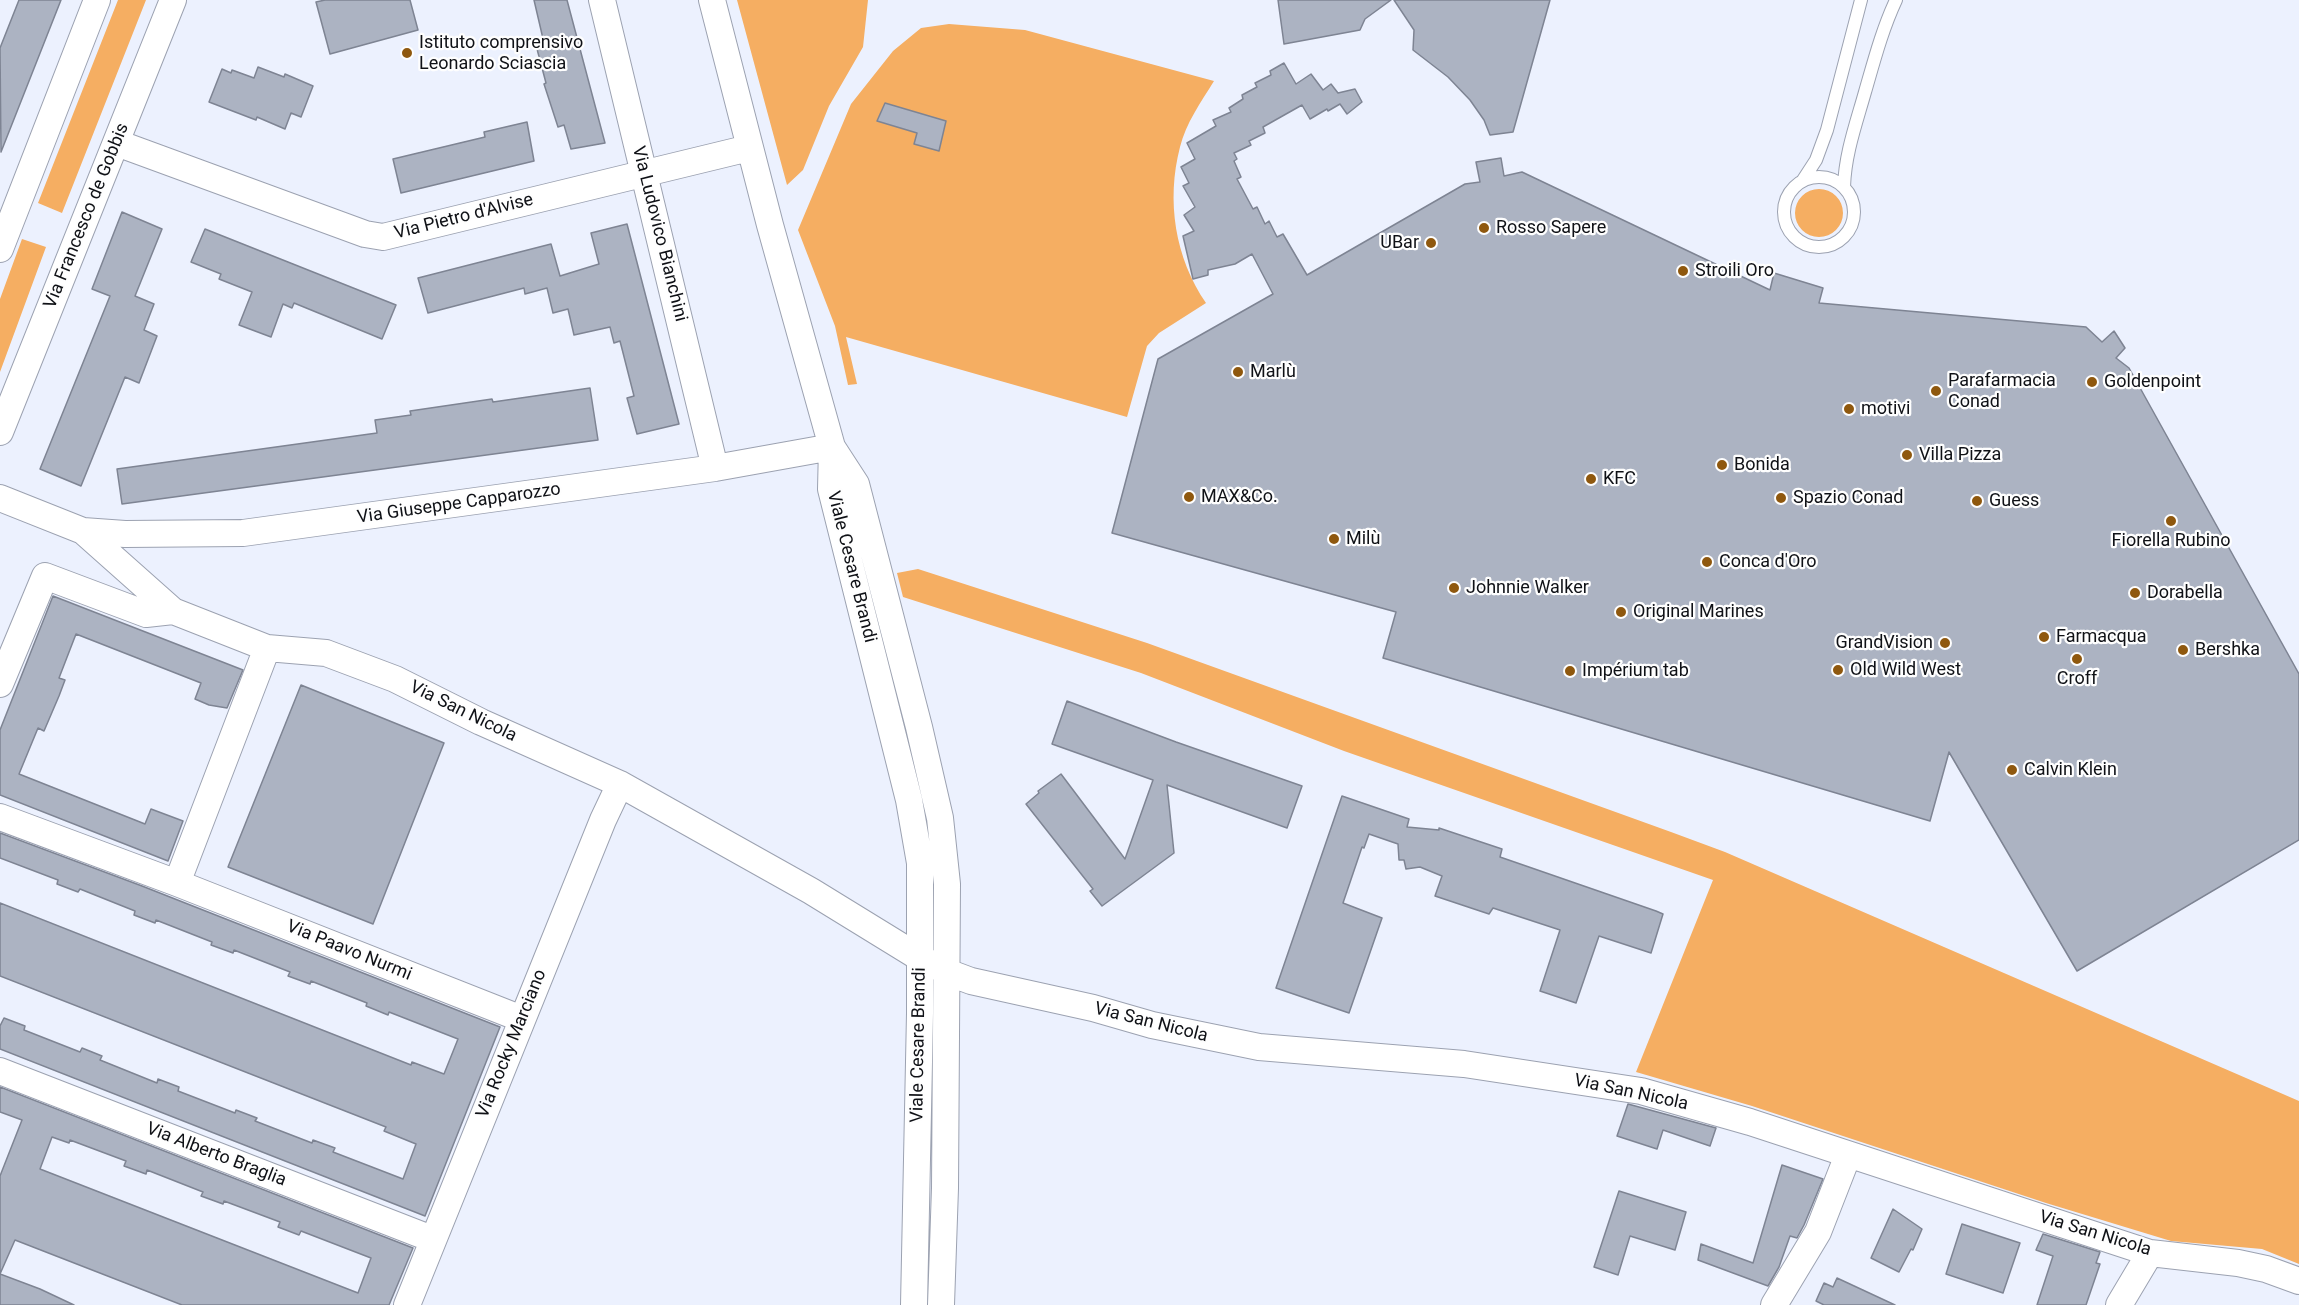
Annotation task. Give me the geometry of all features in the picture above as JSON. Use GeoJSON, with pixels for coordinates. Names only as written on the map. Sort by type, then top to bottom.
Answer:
{"type":"FeatureCollection","features":[{"type":"Feature","properties":{"kind":"street"},"geometry":{"type":"LineString","coordinates":[[0,249],[97,0]]}},
{"type":"Feature","properties":{"kind":"street","name":"Via Francesco de Gobbis"},"geometry":{"type":"LineString","coordinates":[[0,432],[173,0]]}},
{"type":"Feature","properties":{"kind":"street","name":"Via Ludovico Bianchini"},"geometry":{"type":"LineString","coordinates":[[602,0],[715,468]]}},
{"type":"Feature","properties":{"kind":"street"},"geometry":{"type":"LineString","coordinates":[[712,0],[749,148],[832,447]]}},
{"type":"Feature","properties":{"kind":"street","name":"Via Pietro d'Alvise"},"geometry":{"type":"LineString","coordinates":[[117,143],[365,234],[383,237],[749,148]]}},
{"type":"Feature","properties":{"kind":"street","name":"Via Giuseppe Capparozzo"},"geometry":{"type":"LineString","coordinates":[[83,531],[125,534],[243,534],[715,468],[832,447]]}},
{"type":"Feature","properties":{"kind":"street","name":"Viale Cesare Brandi"},"geometry":{"type":"LineString","coordinates":[[832,447],[831,489],[916,831],[920,875],[920,958],[914,1305]]}},
{"type":"Feature","properties":{"kind":"street","name":"Viale Cesare Brandi"},"geometry":{"type":"LineString","coordinates":[[832,447],[855,484],[932,781],[944,847],[947,884],[947,972],[941,1305]]}},
{"type":"Feature","properties":{"kind":"street","name":"Via San Nicola"},"geometry":{"type":"LineString","coordinates":[[0,498],[83,531],[173,611],[267,648],[291,648],[326,653],[395,679],[482,722],[620,784],[811,891],[920,958],[971,981],[1093,1008],[1152,1025],[1259,1047],[1464,1064],[1641,1091],[1750,1122],[2150,1253],[2238,1263],[2266,1269],[2299,1281]]}},
{"type":"Feature","properties":{"kind":"street"},"geometry":{"type":"LineString","coordinates":[[0,684],[45,576],[146,614],[173,611]]}},
{"type":"Feature","properties":{"kind":"street"},"geometry":{"type":"LineString","coordinates":[[177,882],[267,648]]}},
{"type":"Feature","properties":{"kind":"street","name":"Via Rocky Marciano"},"geometry":{"type":"LineString","coordinates":[[407,1305],[432,1239],[620,784]]}},
{"type":"Feature","properties":{"kind":"street","name":"Via Paavo Nurmi"},"geometry":{"type":"LineString","coordinates":[[0,817],[177,882],[522,1019]]}},
{"type":"Feature","properties":{"kind":"street","name":"Via Alberto Braglia"},"geometry":{"type":"LineString","coordinates":[[0,1071],[432,1239]]}},
{"type":"Feature","properties":{"kind":"street"},"geometry":{"type":"LineString","coordinates":[[1774,1305],[1818,1232],[1848,1155]]}},
{"type":"Feature","properties":{"kind":"street"},"geometry":{"type":"LineString","coordinates":[[2118,1305],[2150,1253]]}},
{"type":"Feature","properties":{"kind":"lane"},"geometry":{"type":"LineString","coordinates":[[1803,180],[1825,177],[1844,187],[1854,206],[1851,227],[1837,243],[1816,248],[1796,240],[1784,222],[1784,203],[1788,194],[1803,180],[1816,160],[1827,130],[1861,0]]}},
{"type":"Feature","properties":{"kind":"lane"},"geometry":{"type":"LineString","coordinates":[[1844,187],[1850,145],[1883,30],[1896,0]]}},
{"type":"Feature","properties":{"kind":"shaded area"},"geometry":{"type":"Polygon","coordinates":[[[118,0],[146,0],[62,213],[38,203],[118,0]]]}},
{"type":"Feature","properties":{"kind":"shaded area"},"geometry":{"type":"Polygon","coordinates":[[[737,0],[868,0],[863,47],[829,106],[803,170],[787,185],[737,0]]]}},
{"type":"Feature","properties":{"kind":"shaded area"},"geometry":{"type":"Polygon","coordinates":[[[949,24],[1025,30],[1214,81],[1194,113],[1183,138],[1174,188],[1176,228],[1180,248],[1195,286],[1206,303],[1159,333],[1147,346],[1127,417],[846,337],[857,384],[848,385],[835,326],[798,230],[851,104],[893,51],[921,28],[949,24]]]}},
{"type":"Feature","properties":{"kind":"shaded area"},"geometry":{"type":"Polygon","coordinates":[[[1814,189],[1824,189],[1839,199],[1843,213],[1842,222],[1833,233],[1824,237],[1814,237],[1799,227],[1795,218],[1795,208],[1805,193],[1814,189]]]}},
{"type":"Feature","properties":{"kind":"shaded area"},"geometry":{"type":"Polygon","coordinates":[[[22,239],[46,247],[0,372],[0,299],[22,239]]]}},
{"type":"Feature","properties":{"kind":"shaded area"},"geometry":{"type":"Polygon","coordinates":[[[918,569],[1147,643],[1725,852],[2299,1101],[2299,1264],[2262,1249],[2171,1241],[2046,1203],[1752,1106],[1636,1072],[1713,880],[1344,751],[1141,673],[903,597],[897,573],[918,569]]]}},
{"type":"Feature","properties":{"kind":"building"},"geometry":{"type":"Polygon","coordinates":[[[19,0],[61,0],[1,152],[0,48],[19,0]]]}},
{"type":"Feature","properties":{"kind":"building"},"geometry":{"type":"Polygon","coordinates":[[[325,0],[410,0],[418,30],[330,54],[316,2],[325,0]]]}},
{"type":"Feature","properties":{"kind":"building"},"geometry":{"type":"Polygon","coordinates":[[[534,0],[567,0],[605,143],[571,149],[564,125],[558,127],[544,84],[546,83],[537,49],[544,48],[544,43],[534,0]]]}},
{"type":"Feature","properties":{"kind":"building"},"geometry":{"type":"Polygon","coordinates":[[[1278,0],[1391,0],[1365,19],[1360,30],[1284,44],[1278,0]]]}},
{"type":"Feature","properties":{"kind":"building"},"geometry":{"type":"Polygon","coordinates":[[[1394,0],[1550,0],[1513,132],[1490,135],[1484,120],[1470,100],[1448,77],[1413,50],[1414,30],[1394,0]]]}},
{"type":"Feature","properties":{"kind":"building","name":"Conca d'Oro"},"geometry":{"type":"Polygon","coordinates":[[[1284,63],[1296,84],[1311,74],[1323,90],[1331,84],[1338,93],[1355,89],[1362,102],[1347,114],[1340,104],[1310,119],[1302,105],[1263,127],[1265,133],[1249,141],[1251,145],[1234,153],[1237,159],[1234,161],[1241,177],[1237,179],[1253,209],[1257,207],[1265,224],[1269,221],[1277,237],[1283,234],[1307,275],[1465,184],[1480,182],[1476,162],[1501,158],[1504,176],[1522,172],[1770,290],[1774,273],[1823,288],[1819,303],[2086,327],[2102,342],[2114,331],[2125,348],[2116,358],[2129,368],[2299,674],[2299,840],[2077,971],[1949,752],[1930,821],[1383,658],[1396,612],[1112,533],[1158,359],[1273,294],[1252,254],[1235,264],[1208,270],[1208,275],[1193,279],[1183,236],[1194,231],[1184,215],[1195,207],[1183,186],[1189,183],[1181,167],[1195,159],[1187,143],[1216,126],[1213,120],[1231,112],[1229,108],[1243,99],[1242,95],[1257,87],[1255,83],[1271,75],[1270,71],[1284,63]]]}},
{"type":"Feature","properties":{"kind":"building"},"geometry":{"type":"Polygon","coordinates":[[[258,67],[284,77],[285,74],[313,86],[301,117],[291,113],[285,129],[257,117],[256,120],[209,102],[222,69],[254,78],[258,67]]]}},
{"type":"Feature","properties":{"kind":"building"},"geometry":{"type":"Polygon","coordinates":[[[885,103],[946,121],[939,151],[914,144],[917,133],[877,121],[885,103]]]}},
{"type":"Feature","properties":{"kind":"building"},"geometry":{"type":"Polygon","coordinates":[[[527,122],[534,161],[401,193],[393,159],[485,137],[484,132],[527,122]]]}},
{"type":"Feature","properties":{"kind":"building"},"geometry":{"type":"Polygon","coordinates":[[[122,212],[162,229],[135,296],[154,304],[144,330],[157,336],[139,383],[125,377],[81,486],[40,469],[110,296],[92,289],[122,212]]]}},
{"type":"Feature","properties":{"kind":"building"},"geometry":{"type":"Polygon","coordinates":[[[627,224],[679,424],[637,434],[627,398],[634,396],[620,341],[614,343],[610,327],[574,335],[568,309],[553,313],[547,288],[525,294],[524,288],[428,313],[418,278],[551,244],[560,276],[599,264],[591,233],[627,224]]]}},
{"type":"Feature","properties":{"kind":"building"},"geometry":{"type":"Polygon","coordinates":[[[205,229],[396,305],[382,339],[294,303],[292,308],[283,304],[271,337],[239,325],[252,292],[219,279],[221,274],[191,262],[205,229]]]}},
{"type":"Feature","properties":{"kind":"building"},"geometry":{"type":"Polygon","coordinates":[[[590,388],[598,440],[122,504],[117,469],[377,433],[375,420],[411,415],[410,411],[590,388]]]}},
{"type":"Feature","properties":{"kind":"building"},"geometry":{"type":"Polygon","coordinates":[[[53,596],[243,670],[227,708],[209,705],[195,699],[201,683],[76,634],[59,678],[65,680],[59,696],[44,731],[38,728],[19,774],[145,824],[151,809],[183,821],[168,861],[0,795],[0,730],[53,596]]]}},
{"type":"Feature","properties":{"kind":"building"},"geometry":{"type":"Polygon","coordinates":[[[301,685],[444,743],[373,924],[228,867],[301,685]]]}},
{"type":"Feature","properties":{"kind":"building"},"geometry":{"type":"Polygon","coordinates":[[[1067,701],[1302,786],[1287,828],[1167,785],[1174,853],[1102,906],[1090,891],[1093,889],[1026,804],[1039,793],[1038,791],[1061,774],[1125,859],[1153,780],[1052,744],[1067,701]]]}},
{"type":"Feature","properties":{"kind":"building"},"geometry":{"type":"Polygon","coordinates":[[[1342,796],[1409,819],[1407,827],[1439,830],[1439,828],[1502,849],[1500,857],[1663,914],[1651,953],[1599,936],[1576,1003],[1540,991],[1560,930],[1493,908],[1489,914],[1435,896],[1442,876],[1420,867],[1406,869],[1404,860],[1399,860],[1398,844],[1369,834],[1364,848],[1362,847],[1343,903],[1382,918],[1349,1013],[1276,988],[1342,796]]]}},
{"type":"Feature","properties":{"kind":"building"},"geometry":{"type":"Polygon","coordinates":[[[0,833],[142,886],[500,1027],[425,1216],[0,1049],[0,1026],[4,1018],[25,1026],[24,1030],[80,1052],[82,1048],[102,1056],[100,1060],[157,1083],[158,1079],[179,1087],[178,1091],[235,1113],[236,1110],[257,1118],[255,1121],[312,1143],[313,1140],[335,1148],[333,1152],[403,1179],[416,1144],[384,1131],[386,1127],[0,976],[0,903],[411,1065],[412,1062],[444,1074],[458,1039],[389,1012],[388,1015],[366,1006],[367,1003],[311,981],[310,984],[288,976],[290,972],[234,950],[233,953],[211,945],[212,942],[156,920],[155,923],[134,915],[135,911],[80,889],[78,892],[57,884],[58,880],[0,858],[0,833]]]}},
{"type":"Feature","properties":{"kind":"building"},"geometry":{"type":"Polygon","coordinates":[[[0,1087],[413,1248],[389,1305],[182,1305],[15,1240],[0,1274],[0,1176],[22,1120],[0,1112],[0,1087]],[[52,1137],[40,1169],[358,1293],[371,1258],[301,1231],[299,1235],[278,1227],[280,1222],[224,1201],[223,1204],[201,1196],[203,1192],[147,1170],[146,1174],[124,1166],[126,1161],[70,1140],[69,1143],[52,1137]]]}},
{"type":"Feature","properties":{"kind":"building"},"geometry":{"type":"Polygon","coordinates":[[[1628,1104],[1716,1128],[1710,1146],[1663,1130],[1657,1149],[1617,1136],[1628,1104]]]}},
{"type":"Feature","properties":{"kind":"building"},"geometry":{"type":"Polygon","coordinates":[[[1782,1165],[1823,1179],[1804,1225],[1797,1238],[1790,1236],[1779,1267],[1768,1286],[1698,1260],[1701,1244],[1753,1263],[1782,1165]]]}},
{"type":"Feature","properties":{"kind":"building"},"geometry":{"type":"Polygon","coordinates":[[[1619,1191],[1686,1212],[1675,1250],[1630,1236],[1618,1275],[1594,1267],[1619,1191]]]}},
{"type":"Feature","properties":{"kind":"building"},"geometry":{"type":"Polygon","coordinates":[[[1893,1209],[1922,1229],[1913,1250],[1911,1249],[1899,1272],[1871,1258],[1893,1209]]]}},
{"type":"Feature","properties":{"kind":"building"},"geometry":{"type":"Polygon","coordinates":[[[1962,1224],[2020,1243],[2003,1293],[1946,1274],[1962,1224]]]}},
{"type":"Feature","properties":{"kind":"building"},"geometry":{"type":"Polygon","coordinates":[[[2043,1234],[2100,1252],[2096,1263],[2100,1264],[2086,1305],[2037,1305],[2053,1256],[2036,1250],[2043,1234]]]}},
{"type":"Feature","properties":{"kind":"building"},"geometry":{"type":"Polygon","coordinates":[[[0,1274],[40,1289],[74,1305],[0,1305],[0,1274]]]}},
{"type":"Feature","properties":{"kind":"building"},"geometry":{"type":"Polygon","coordinates":[[[1837,1278],[1895,1305],[1824,1305],[1816,1301],[1824,1283],[1833,1287],[1837,1278]]]}},
{"type":"Feature","properties":{"kind":"place","name":"Istituto comprensivo Leonardo Sciascia"},"geometry":{"type":"Point","coordinates":[407,53]}},
{"type":"Feature","properties":{"kind":"place","name":"Rosso Sapere"},"geometry":{"type":"Point","coordinates":[1484,228]}},
{"type":"Feature","properties":{"kind":"place","name":"UBar"},"geometry":{"type":"Point","coordinates":[1431,243]}},
{"type":"Feature","properties":{"kind":"place","name":"Stroili Oro"},"geometry":{"type":"Point","coordinates":[1683,271]}},
{"type":"Feature","properties":{"kind":"place","name":"Marlù"},"geometry":{"type":"Point","coordinates":[1238,372]}},
{"type":"Feature","properties":{"kind":"place","name":"Goldenpoint"},"geometry":{"type":"Point","coordinates":[2092,382]}},
{"type":"Feature","properties":{"kind":"place","name":"Parafarmacia Conad"},"geometry":{"type":"Point","coordinates":[1936,391]}},
{"type":"Feature","properties":{"kind":"place","name":"motivi"},"geometry":{"type":"Point","coordinates":[1849,409]}},
{"type":"Feature","properties":{"kind":"place","name":"Villa Pizza"},"geometry":{"type":"Point","coordinates":[1907,455]}},
{"type":"Feature","properties":{"kind":"place","name":"Bonida"},"geometry":{"type":"Point","coordinates":[1722,465]}},
{"type":"Feature","properties":{"kind":"place","name":"KFC"},"geometry":{"type":"Point","coordinates":[1591,479]}},
{"type":"Feature","properties":{"kind":"place","name":"MAX&Co."},"geometry":{"type":"Point","coordinates":[1189,497]}},
{"type":"Feature","properties":{"kind":"place","name":"Spazio Conad"},"geometry":{"type":"Point","coordinates":[1781,498]}},
{"type":"Feature","properties":{"kind":"place","name":"Guess"},"geometry":{"type":"Point","coordinates":[1977,501]}},
{"type":"Feature","properties":{"kind":"place","name":"Fiorella Rubino"},"geometry":{"type":"Point","coordinates":[2171,521]}},
{"type":"Feature","properties":{"kind":"place","name":"Milù"},"geometry":{"type":"Point","coordinates":[1334,539]}},
{"type":"Feature","properties":{"kind":"place","name":"Conca d'Oro"},"geometry":{"type":"Point","coordinates":[1707,562]}},
{"type":"Feature","properties":{"kind":"place","name":"Johnnie Walker"},"geometry":{"type":"Point","coordinates":[1454,588]}},
{"type":"Feature","properties":{"kind":"place","name":"Dorabella"},"geometry":{"type":"Point","coordinates":[2135,593]}},
{"type":"Feature","properties":{"kind":"place","name":"Original Marines"},"geometry":{"type":"Point","coordinates":[1621,612]}},
{"type":"Feature","properties":{"kind":"place","name":"Farmacqua"},"geometry":{"type":"Point","coordinates":[2044,637]}},
{"type":"Feature","properties":{"kind":"place","name":"GrandVision"},"geometry":{"type":"Point","coordinates":[1945,643]}},
{"type":"Feature","properties":{"kind":"place","name":"Bershka"},"geometry":{"type":"Point","coordinates":[2183,650]}},
{"type":"Feature","properties":{"kind":"place","name":"Croff"},"geometry":{"type":"Point","coordinates":[2077,659]}},
{"type":"Feature","properties":{"kind":"place","name":"Old Wild West"},"geometry":{"type":"Point","coordinates":[1838,670]}},
{"type":"Feature","properties":{"kind":"place","name":"Impérium tab"},"geometry":{"type":"Point","coordinates":[1570,671]}},
{"type":"Feature","properties":{"kind":"place","name":"Calvin Klein"},"geometry":{"type":"Point","coordinates":[2012,770]}}]}
